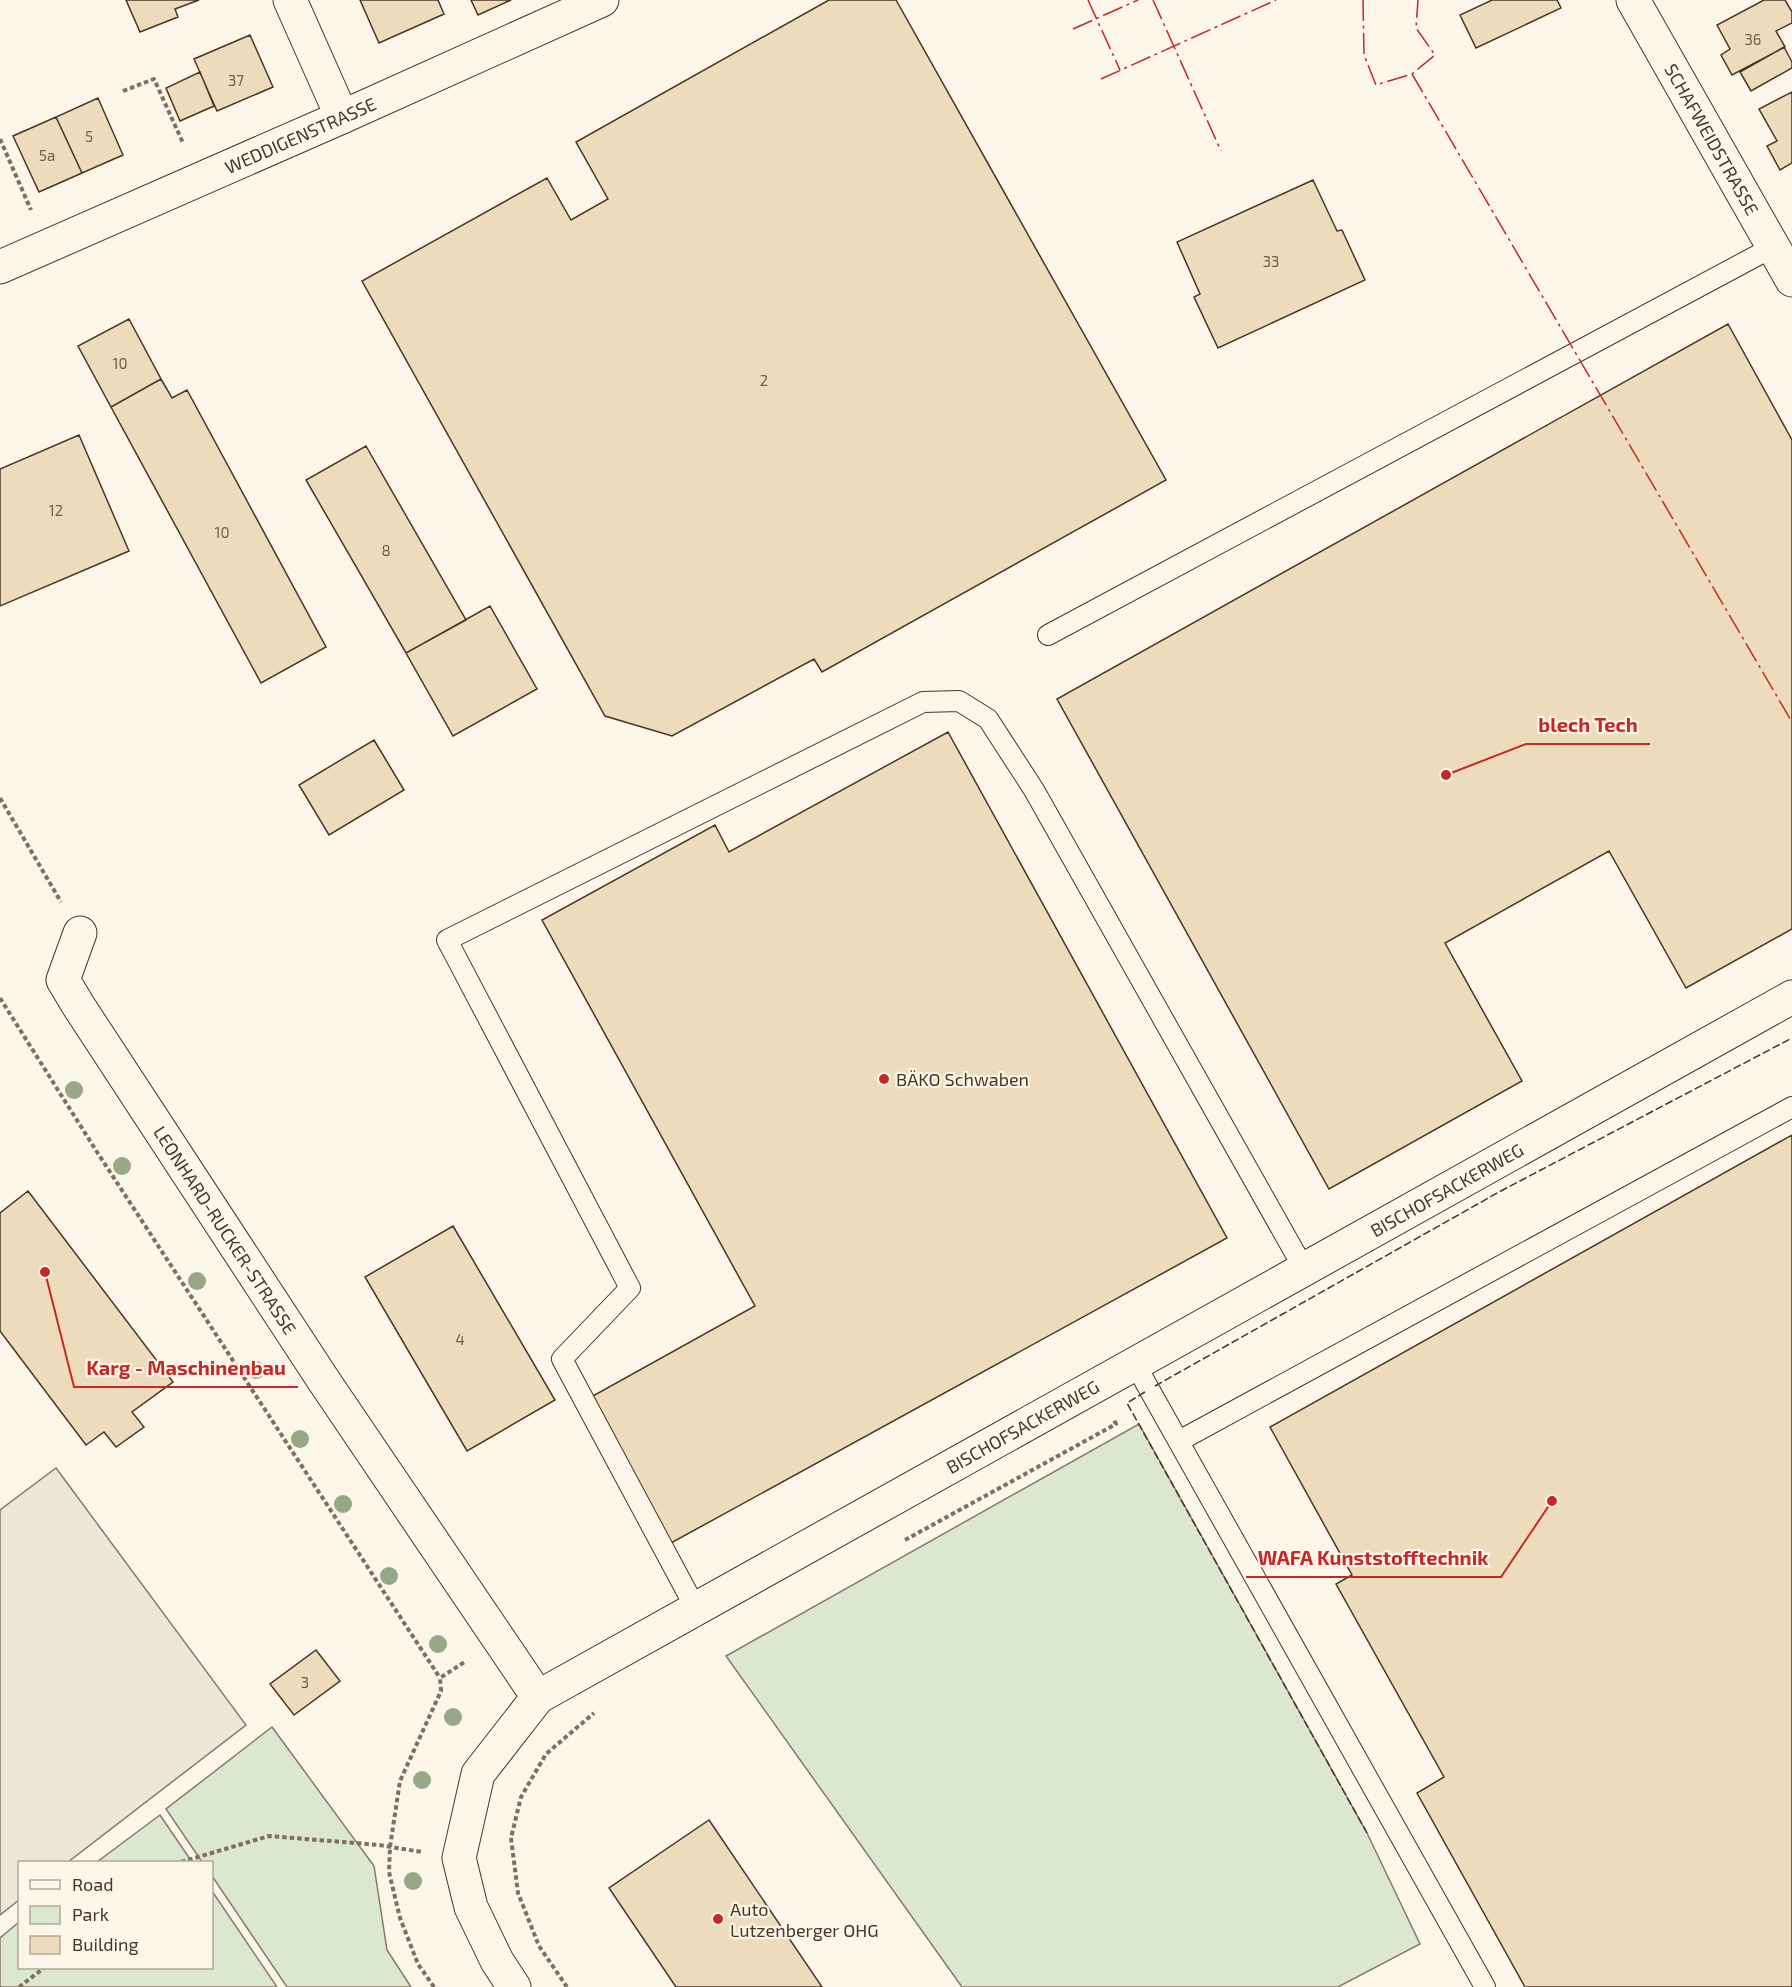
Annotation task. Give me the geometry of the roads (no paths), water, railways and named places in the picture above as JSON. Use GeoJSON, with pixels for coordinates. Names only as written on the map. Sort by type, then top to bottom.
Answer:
{"type":"FeatureCollection","features":[{"type":"Feature","properties":{"kind":"street"},"geometry":{"type":"LineString","coordinates":[[291,0],[342,117]]}},
{"type":"Feature","properties":{"kind":"street","name":"WEDDIGENSTRASSE"},"geometry":{"type":"LineString","coordinates":[[0,267],[602,0]]}},
{"type":"Feature","properties":{"kind":"street","name":"SCHAFWEIDSTRASSE"},"geometry":{"type":"LineString","coordinates":[[1633,0],[1792,280]]}},
{"type":"Feature","properties":{"kind":"street","name":"LEONHARD-RUCKER-STRASSE"},"geometry":{"type":"LineString","coordinates":[[80,933],[63,980],[324,1381],[538,1697]]}},
{"type":"Feature","properties":{"kind":"street","name":"BISCHOFSACKERWEG"},"geometry":{"type":"LineString","coordinates":[[514,1987],[497,1961],[471,1907],[459,1858],[478,1774],[538,1697],[1792,997]]}},
{"type":"Feature","properties":{"kind":"lane"},"geometry":{"type":"LineString","coordinates":[[1048,635],[1773,247]]}},
{"type":"Feature","properties":{"kind":"lane"},"geometry":{"type":"LineString","coordinates":[[696,1609],[562,1359],[630,1287],[447,940],[923,702],[958,701],[988,719],[1034,790],[1304,1269]]}},
{"type":"Feature","properties":{"kind":"lane"},"geometry":{"type":"LineString","coordinates":[[1179,1441],[1792,1107]]}},
{"type":"Feature","properties":{"kind":"lane"},"geometry":{"type":"LineString","coordinates":[[1135,1364],[1485,1987]]}},
{"type":"Feature","properties":{"kind":"place","name":"blech Tech"},"geometry":{"type":"Point","coordinates":[1446,775]}},
{"type":"Feature","properties":{"kind":"place","name":"BÄKO Schwaben"},"geometry":{"type":"Point","coordinates":[884,1079]}},
{"type":"Feature","properties":{"kind":"place","name":"Karg - Maschinenbau"},"geometry":{"type":"Point","coordinates":[45,1272]}},
{"type":"Feature","properties":{"kind":"place","name":"WAFA Kunststofftechnik"},"geometry":{"type":"Point","coordinates":[1552,1501]}},
{"type":"Feature","properties":{"kind":"place","name":"Auto Lutzenberger OHG"},"geometry":{"type":"Point","coordinates":[718,1919]}}]}
